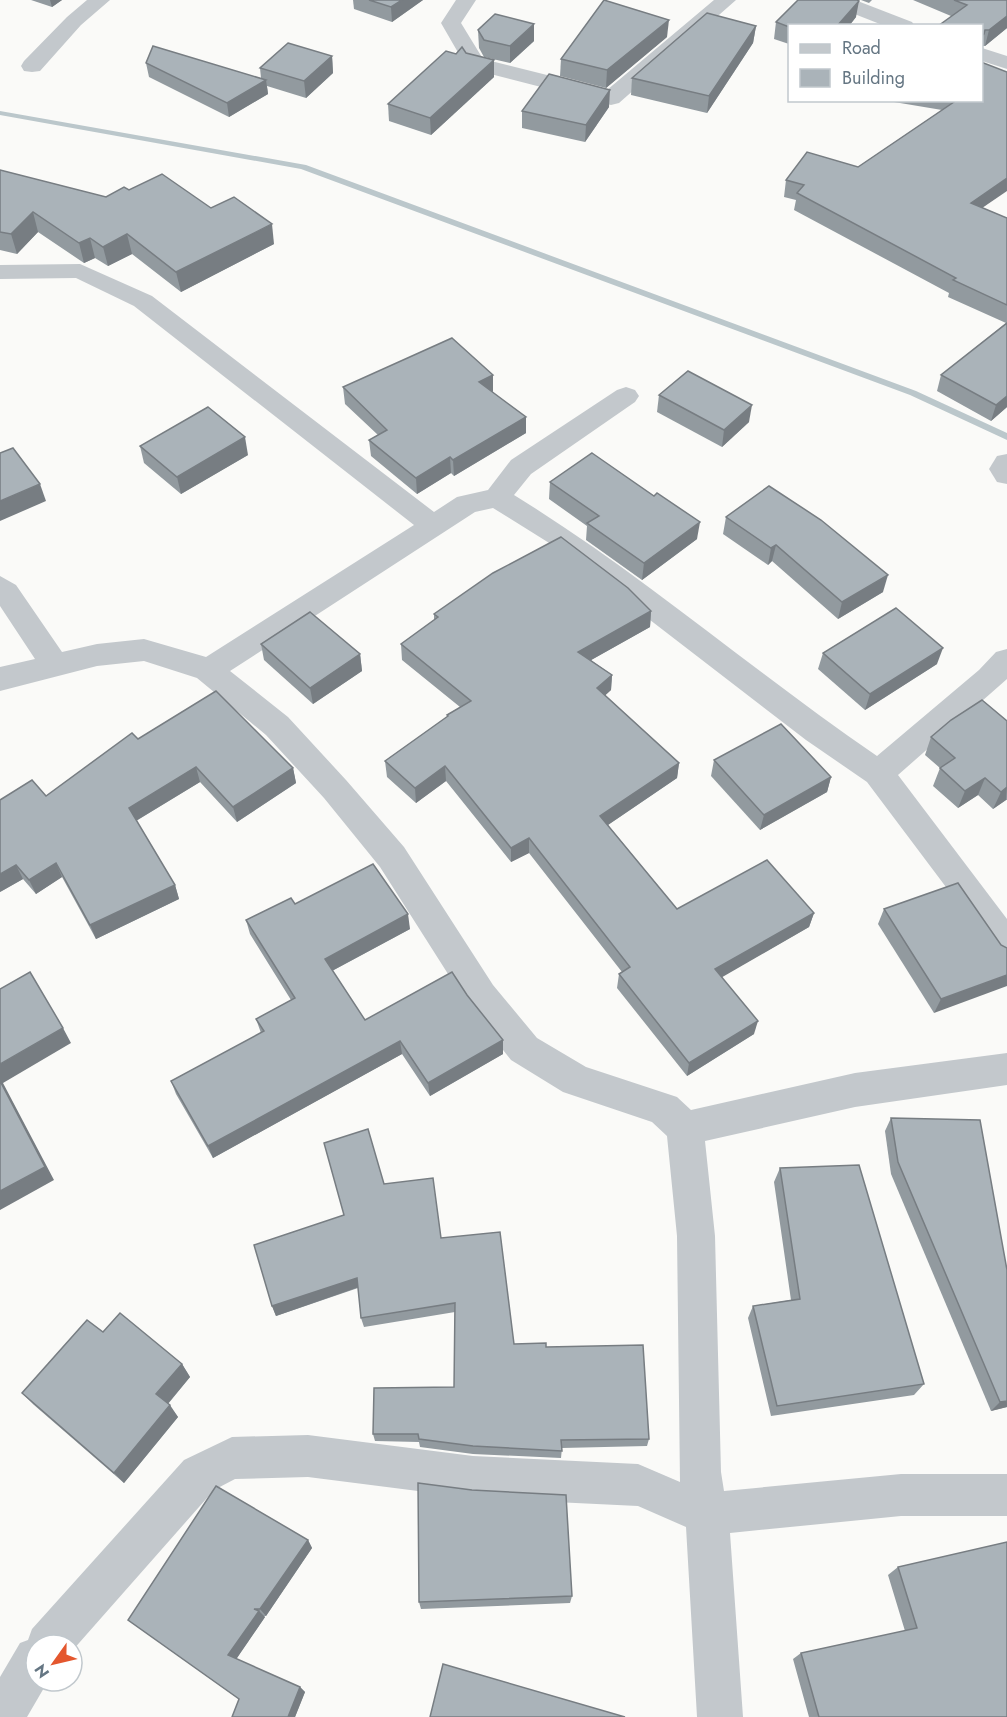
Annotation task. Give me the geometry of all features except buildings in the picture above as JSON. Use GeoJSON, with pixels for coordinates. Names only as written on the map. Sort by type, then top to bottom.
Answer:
{"type":"FeatureCollection","features":[{"type":"Feature","properties":{"kind":"street"},"geometry":{"type":"LineString","coordinates":[[32,66],[75,21],[100,0]]}},
{"type":"Feature","properties":{"kind":"street"},"geometry":{"type":"LineString","coordinates":[[466,0],[451,23],[475,63],[611,98],[726,0]]}},
{"type":"Feature","properties":{"kind":"street"},"geometry":{"type":"LineString","coordinates":[[836,0],[864,4],[901,24]]}},
{"type":"Feature","properties":{"kind":"street"},"geometry":{"type":"LineString","coordinates":[[983,55],[1007,63]]}},
{"type":"Feature","properties":{"kind":"street"},"geometry":{"type":"LineString","coordinates":[[0,272],[80,271],[143,301],[433,525]]}},
{"type":"Feature","properties":{"kind":"street"},"geometry":{"type":"LineString","coordinates":[[208,670],[467,504],[496,498],[521,466],[626,396]]}},
{"type":"Feature","properties":{"kind":"street"},"geometry":{"type":"LineString","coordinates":[[1007,464],[1003,469],[1007,475]]}},
{"type":"Feature","properties":{"kind":"street"},"geometry":{"type":"LineString","coordinates":[[496,498],[564,538],[807,723],[878,773],[985,913],[1007,948]]}},
{"type":"Feature","properties":{"kind":"street"},"geometry":{"type":"LineString","coordinates":[[0,586],[55,665]]}},
{"type":"Feature","properties":{"kind":"street"},"geometry":{"type":"LineString","coordinates":[[0,679],[97,655],[144,650],[183,660],[208,670],[277,726],[378,840],[392,857],[481,996],[524,1049],[576,1080],[664,1109],[686,1128],[696,1236],[700,1472],[707,1514],[720,1717]]}},
{"type":"Feature","properties":{"kind":"street"},"geometry":{"type":"LineString","coordinates":[[878,773],[990,678],[1007,660]]}},
{"type":"Feature","properties":{"kind":"street"},"geometry":{"type":"LineString","coordinates":[[686,1128],[855,1090],[1007,1069]]}},
{"type":"Feature","properties":{"kind":"street"},"geometry":{"type":"LineString","coordinates":[[59,1633],[199,1475],[232,1458],[308,1456],[473,1477],[638,1485],[707,1514],[900,1495],[1007,1495]]}},
{"type":"Feature","properties":{"kind":"street"},"geometry":{"type":"LineString","coordinates":[[2,1717],[24,1679]]}},
{"type":"Feature","properties":{"kind":"waterway"},"geometry":{"type":"LineString","coordinates":[[0,113],[303,167],[913,393],[1007,437]]}}]}
